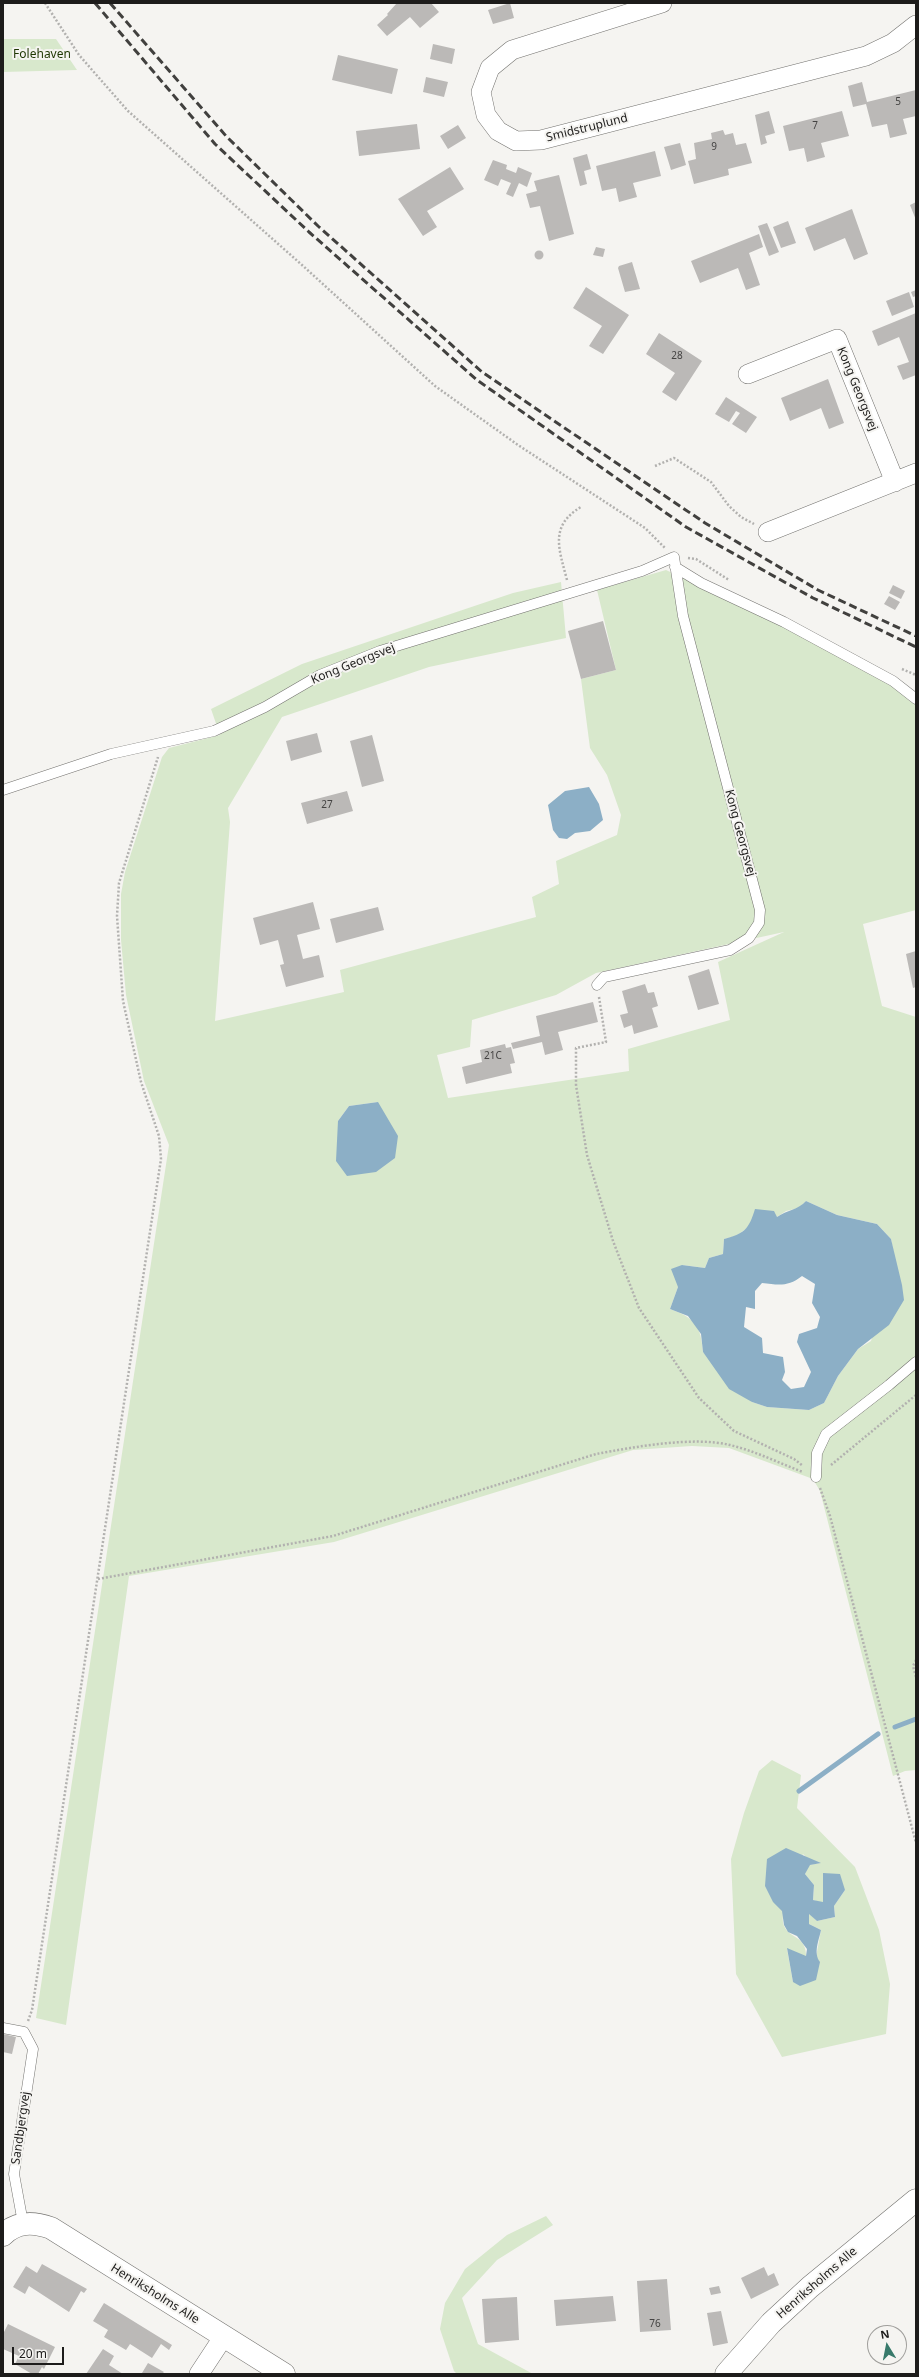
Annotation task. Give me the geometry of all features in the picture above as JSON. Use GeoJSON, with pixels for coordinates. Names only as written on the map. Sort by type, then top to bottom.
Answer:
{"type":"FeatureCollection","features":[{"type":"Feature","properties":{"kind":"street","name":"Smidstruplund"},"geometry":{"type":"LineString","coordinates":[[662,3],[512,50],[490,68],[481,92],[486,115],[498,131],[516,140],[541,140],[866,56],[893,43],[916,25]]}},
{"type":"Feature","properties":{"kind":"street","name":"Kong Georgsvej"},"geometry":{"type":"LineString","coordinates":[[748,374],[837,339],[894,482]]}},
{"type":"Feature","properties":{"kind":"street"},"geometry":{"type":"LineString","coordinates":[[768,532],[916,473]]}},
{"type":"Feature","properties":{"kind":"street","name":"Henriksholms Alle"},"geometry":{"type":"LineString","coordinates":[[726,2374],[771,2323],[810,2287],[916,2200]]}},
{"type":"Feature","properties":{"kind":"street"},"geometry":{"type":"LineString","coordinates":[[3,2235],[8,2229],[23,2224]]}},
{"type":"Feature","properties":{"kind":"street","name":"Henriksholms Alle"},"geometry":{"type":"LineString","coordinates":[[23,2224],[38,2224],[51,2228],[284,2374]]}},
{"type":"Feature","properties":{"kind":"street"},"geometry":{"type":"LineString","coordinates":[[199,2374],[224,2336]]}},
{"type":"Feature","properties":{"kind":"lane","name":"Kong Georgsvej"},"geometry":{"type":"LineString","coordinates":[[3,790],[111,754],[214,731],[265,707],[320,675],[380,651],[642,571],[674,557],[683,616],[760,910],[759,923],[749,938],[730,950],[604,977],[596,985]]}},
{"type":"Feature","properties":{"kind":"lane"},"geometry":{"type":"LineString","coordinates":[[676,567],[701,583],[784,622],[893,681],[916,699]]}},
{"type":"Feature","properties":{"kind":"lane"},"geometry":{"type":"LineString","coordinates":[[816,1477],[817,1453],[826,1434],[916,1362]]}},
{"type":"Feature","properties":{"kind":"lane"},"geometry":{"type":"LineString","coordinates":[[3,2028],[24,2032]]}},
{"type":"Feature","properties":{"kind":"lane","name":"Sandbjergvej"},"geometry":{"type":"LineString","coordinates":[[23,2224],[14,2174],[33,2049],[24,2032]]}},
{"type":"Feature","properties":{"kind":"path"},"geometry":{"type":"LineString","coordinates":[[45,3],[79,55],[128,111],[302,265],[435,386],[518,445],[645,528],[674,557]]}},
{"type":"Feature","properties":{"kind":"path"},"geometry":{"type":"LineString","coordinates":[[655,466],[674,458],[711,482],[728,506],[741,517],[768,532]]}},
{"type":"Feature","properties":{"kind":"path"},"geometry":{"type":"LineString","coordinates":[[570,592],[558,543],[561,527],[569,514],[581,507]]}},
{"type":"Feature","properties":{"kind":"path"},"geometry":{"type":"LineString","coordinates":[[24,2032],[32,2010],[161,1159],[159,1136],[141,1082],[123,1001],[117,923],[119,883],[156,760],[165,742]]}},
{"type":"Feature","properties":{"kind":"path"},"geometry":{"type":"LineString","coordinates":[[596,985],[606,1042],[576,1048],[576,1085],[587,1155],[613,1241],[639,1308],[699,1398],[734,1431],[794,1459],[816,1477],[830,1516],[916,1843]]}},
{"type":"Feature","properties":{"kind":"path"},"geometry":{"type":"LineString","coordinates":[[816,1477],[916,1395]]}},
{"type":"Feature","properties":{"kind":"path"},"geometry":{"type":"LineString","coordinates":[[98,1579],[333,1536],[596,1454],[632,1447],[692,1442],[730,1445],[816,1477]]}},
{"type":"Feature","properties":{"kind":"path"},"geometry":{"type":"LineString","coordinates":[[916,1660],[913,1666],[916,1677]]}},
{"type":"Feature","properties":{"kind":"green space","name":"Folehaven"},"geometry":{"type":"Polygon","coordinates":[[[3,39],[56,39],[77,70],[3,72],[3,39]]]}},
{"type":"Feature","properties":{"kind":"green space"},"geometry":{"type":"Polygon","coordinates":[[[666,570],[754,611],[887,682],[916,705],[916,910],[863,924],[882,1006],[916,1017],[916,1770],[905,1771],[893,1776],[820,1491],[813,1479],[729,1448],[692,1446],[633,1450],[334,1542],[129,1576],[66,2025],[36,2018],[169,1145],[144,1081],[126,995],[121,940],[121,894],[125,872],[162,757],[169,748],[220,735],[211,709],[302,664],[513,593],[561,582],[566,638],[429,667],[282,717],[228,808],[230,822],[215,1021],[344,992],[340,970],[536,917],[532,897],[559,884],[556,861],[617,835],[621,815],[607,775],[590,748],[581,679],[616,670],[597,590],[666,570]],[[784,932],[596,973],[556,995],[472,1020],[470,1047],[437,1055],[448,1098],[629,1071],[628,1049],[730,1020],[718,962],[784,932]],[[378,1102],[349,1106],[338,1121],[378,1102]],[[806,1201],[799,1208],[786,1211],[777,1217],[750,1226],[736,1236],[724,1239],[723,1254],[709,1258],[705,1268],[682,1265],[678,1287],[670,1309],[679,1312],[695,1324],[701,1336],[703,1352],[752,1402],[767,1407],[809,1410],[824,1403],[838,1376],[858,1349],[871,1341],[895,1260],[891,1239],[877,1224],[837,1215],[806,1201]]]}},
{"type":"Feature","properties":{"kind":"green space"},"geometry":{"type":"Polygon","coordinates":[[[772,1760],[801,1775],[797,1808],[855,1867],[879,1930],[890,1984],[886,2034],[782,2057],[736,1974],[731,1859],[744,1813],[759,1771],[772,1760]],[[803,1854],[789,1890],[784,1910],[784,1926],[790,1933],[801,1941],[806,1950],[806,1957],[787,1949],[793,1982],[816,1957],[821,1930],[809,1924],[809,1913],[817,1921],[835,1917],[834,1906],[845,1890],[823,1873],[823,1903],[813,1900],[814,1885],[805,1874],[809,1865],[820,1863],[807,1858],[803,1854]]]}},
{"type":"Feature","properties":{"kind":"green space"},"geometry":{"type":"Polygon","coordinates":[[[546,2216],[553,2225],[497,2260],[462,2298],[478,2344],[533,2374],[457,2374],[454,2371],[440,2329],[445,2303],[465,2269],[507,2235],[546,2216]]]}},
{"type":"Feature","properties":{"kind":"water"},"geometry":{"type":"Polygon","coordinates":[[[589,787],[599,804],[603,820],[590,831],[575,833],[567,839],[559,838],[553,830],[548,805],[565,791],[589,787]]]}},
{"type":"Feature","properties":{"kind":"water"},"geometry":{"type":"Polygon","coordinates":[[[378,1102],[398,1136],[395,1158],[376,1172],[347,1176],[336,1161],[338,1121],[349,1106],[378,1102]]]}},
{"type":"Feature","properties":{"kind":"water"},"geometry":{"type":"Polygon","coordinates":[[[806,1201],[837,1215],[877,1224],[891,1239],[904,1300],[889,1325],[858,1349],[838,1376],[824,1403],[809,1410],[767,1407],[752,1402],[729,1389],[703,1352],[701,1334],[688,1316],[670,1309],[678,1287],[671,1269],[682,1265],[705,1268],[709,1258],[723,1254],[724,1239],[745,1230],[755,1209],[774,1211],[777,1217],[806,1201]],[[802,1276],[788,1284],[762,1283],[755,1291],[755,1309],[746,1307],[744,1327],[762,1338],[763,1353],[783,1357],[785,1372],[782,1380],[791,1389],[804,1387],[811,1372],[797,1342],[799,1334],[817,1328],[820,1317],[812,1303],[815,1284],[802,1276]]]}},
{"type":"Feature","properties":{"kind":"water"},"geometry":{"type":"Polygon","coordinates":[[[786,1848],[821,1863],[810,1865],[805,1874],[814,1885],[813,1900],[823,1902],[823,1873],[840,1874],[845,1890],[834,1906],[835,1917],[817,1921],[809,1914],[809,1924],[821,1930],[817,1951],[820,1962],[816,1980],[800,1986],[793,1982],[787,1948],[806,1956],[807,1949],[797,1936],[788,1932],[784,1925],[782,1911],[773,1902],[765,1886],[767,1859],[786,1848]]]}},
{"type":"Feature","properties":{"kind":"building"},"geometry":{"type":"Polygon","coordinates":[[[397,3],[431,3],[439,12],[420,28],[410,17],[387,36],[377,25],[388,15],[387,14],[397,3]]]}},
{"type":"Feature","properties":{"kind":"building"},"geometry":{"type":"Polygon","coordinates":[[[510,3],[514,18],[493,24],[488,10],[510,3]]]}},
{"type":"Feature","properties":{"kind":"building"},"geometry":{"type":"Polygon","coordinates":[[[433,44],[455,49],[452,64],[430,59],[433,44]]]}},
{"type":"Feature","properties":{"kind":"building"},"geometry":{"type":"Polygon","coordinates":[[[338,55],[398,69],[392,94],[332,80],[338,55]]]}},
{"type":"Feature","properties":{"kind":"building"},"geometry":{"type":"Polygon","coordinates":[[[426,77],[448,82],[444,97],[423,92],[426,77]]]}},
{"type":"Feature","properties":{"kind":"building"},"geometry":{"type":"Polygon","coordinates":[[[862,82],[867,102],[916,90],[916,116],[903,119],[907,134],[890,138],[887,124],[872,127],[866,104],[853,107],[848,86],[862,82]]]}},
{"type":"Feature","properties":{"kind":"building"},"geometry":{"type":"Polygon","coordinates":[[[769,111],[775,133],[765,136],[767,143],[761,145],[755,115],[769,111]]]}},
{"type":"Feature","properties":{"kind":"building"},"geometry":{"type":"Polygon","coordinates":[[[842,111],[849,136],[821,143],[825,157],[807,162],[804,148],[789,151],[783,126],[842,111]]]}},
{"type":"Feature","properties":{"kind":"building"},"geometry":{"type":"Polygon","coordinates":[[[417,124],[420,149],[359,156],[356,131],[417,124]]]}},
{"type":"Feature","properties":{"kind":"building"},"geometry":{"type":"Polygon","coordinates":[[[458,125],[466,138],[448,149],[440,136],[458,125]]]}},
{"type":"Feature","properties":{"kind":"building"},"geometry":{"type":"Polygon","coordinates":[[[723,130],[725,135],[733,133],[736,145],[746,143],[752,163],[728,169],[729,175],[694,184],[688,161],[696,159],[694,143],[712,139],[711,133],[723,130]]]}},
{"type":"Feature","properties":{"kind":"building"},"geometry":{"type":"Polygon","coordinates":[[[680,143],[686,165],[671,170],[664,147],[680,143]]]}},
{"type":"Feature","properties":{"kind":"building"},"geometry":{"type":"Polygon","coordinates":[[[655,151],[661,176],[633,183],[637,197],[619,202],[616,188],[602,191],[596,166],[655,151]]]}},
{"type":"Feature","properties":{"kind":"building"},"geometry":{"type":"Polygon","coordinates":[[[587,154],[591,169],[584,171],[587,184],[580,186],[573,158],[587,154]]]}},
{"type":"Feature","properties":{"kind":"building"},"geometry":{"type":"Polygon","coordinates":[[[493,160],[507,165],[506,169],[516,173],[518,167],[532,173],[527,187],[519,183],[513,197],[506,194],[511,183],[501,179],[498,186],[484,180],[493,160]]]}},
{"type":"Feature","properties":{"kind":"building"},"geometry":{"type":"Polygon","coordinates":[[[450,167],[464,189],[427,211],[437,227],[423,236],[398,199],[450,167]]]}},
{"type":"Feature","properties":{"kind":"building"},"geometry":{"type":"Polygon","coordinates":[[[559,175],[574,234],[549,241],[540,206],[530,208],[526,194],[537,191],[534,181],[559,175]]]}},
{"type":"Feature","properties":{"kind":"building"},"geometry":{"type":"Polygon","coordinates":[[[916,202],[916,220],[910,205],[916,202]]]}},
{"type":"Feature","properties":{"kind":"building"},"geometry":{"type":"Polygon","coordinates":[[[852,209],[868,254],[854,260],[845,238],[814,251],[805,228],[852,209]]]}},
{"type":"Feature","properties":{"kind":"building"},"geometry":{"type":"Polygon","coordinates":[[[788,221],[796,243],[781,248],[773,227],[788,221]]]}},
{"type":"Feature","properties":{"kind":"building"},"geometry":{"type":"Polygon","coordinates":[[[767,223],[779,252],[769,256],[758,226],[767,223]]]}},
{"type":"Feature","properties":{"kind":"building"},"geometry":{"type":"Polygon","coordinates":[[[759,234],[763,247],[749,253],[760,285],[746,290],[738,268],[700,283],[691,261],[759,234]]]}},
{"type":"Feature","properties":{"kind":"building"},"geometry":{"type":"Polygon","coordinates":[[[596,247],[605,249],[603,257],[593,255],[596,247]]]}},
{"type":"Feature","properties":{"kind":"building"},"geometry":{"type":"Polygon","coordinates":[[[539,250],[544,255],[539,260],[534,255],[539,250]]]}},
{"type":"Feature","properties":{"kind":"building"},"geometry":{"type":"Polygon","coordinates":[[[632,262],[640,289],[625,292],[618,268],[619,266],[632,262]]]}},
{"type":"Feature","properties":{"kind":"building"},"geometry":{"type":"Polygon","coordinates":[[[586,287],[629,315],[603,354],[589,346],[602,326],[573,308],[586,287]]]}},
{"type":"Feature","properties":{"kind":"building"},"geometry":{"type":"Polygon","coordinates":[[[916,290],[916,296],[913,297],[911,292],[916,290]]]}},
{"type":"Feature","properties":{"kind":"building"},"geometry":{"type":"Polygon","coordinates":[[[909,292],[914,307],[892,316],[886,301],[909,292]]]}},
{"type":"Feature","properties":{"kind":"building"},"geometry":{"type":"Polygon","coordinates":[[[916,313],[916,375],[903,380],[897,366],[909,362],[899,337],[878,346],[872,331],[916,313]]]}},
{"type":"Feature","properties":{"kind":"building"},"geometry":{"type":"Polygon","coordinates":[[[659,333],[702,361],[676,401],[662,392],[675,373],[646,354],[659,333]]]}},
{"type":"Feature","properties":{"kind":"building"},"geometry":{"type":"Polygon","coordinates":[[[828,379],[844,423],[829,429],[821,408],[790,421],[781,398],[828,379]]]}},
{"type":"Feature","properties":{"kind":"building"},"geometry":{"type":"Polygon","coordinates":[[[726,397],[757,417],[746,433],[732,424],[740,413],[736,411],[729,422],[715,414],[726,397]]]}},
{"type":"Feature","properties":{"kind":"building"},"geometry":{"type":"Polygon","coordinates":[[[893,585],[905,591],[901,599],[889,593],[893,585]]]}},
{"type":"Feature","properties":{"kind":"building"},"geometry":{"type":"Polygon","coordinates":[[[889,596],[900,602],[895,610],[884,604],[889,596]]]}},
{"type":"Feature","properties":{"kind":"building"},"geometry":{"type":"Polygon","coordinates":[[[603,621],[616,670],[581,679],[568,631],[603,621]]]}},
{"type":"Feature","properties":{"kind":"building"},"geometry":{"type":"Polygon","coordinates":[[[317,733],[322,752],[291,761],[286,741],[317,733]]]}},
{"type":"Feature","properties":{"kind":"building"},"geometry":{"type":"Polygon","coordinates":[[[372,735],[384,781],[362,787],[350,741],[372,735]]]}},
{"type":"Feature","properties":{"kind":"building"},"geometry":{"type":"Polygon","coordinates":[[[347,791],[353,811],[307,824],[301,803],[347,791]]]}},
{"type":"Feature","properties":{"kind":"building"},"geometry":{"type":"Polygon","coordinates":[[[313,902],[320,929],[297,935],[303,959],[319,955],[324,977],[286,987],[280,965],[284,964],[278,940],[260,945],[253,918],[313,902]]]}},
{"type":"Feature","properties":{"kind":"building"},"geometry":{"type":"Polygon","coordinates":[[[378,907],[384,930],[336,943],[330,919],[378,907]]]}},
{"type":"Feature","properties":{"kind":"building"},"geometry":{"type":"Polygon","coordinates":[[[916,951],[916,987],[913,988],[906,954],[916,951]]]}},
{"type":"Feature","properties":{"kind":"building"},"geometry":{"type":"Polygon","coordinates":[[[709,969],[719,1004],[698,1010],[688,976],[709,969]]]}},
{"type":"Feature","properties":{"kind":"building"},"geometry":{"type":"Polygon","coordinates":[[[645,984],[648,993],[654,992],[658,1006],[652,1008],[658,1027],[634,1034],[632,1025],[624,1028],[620,1015],[628,1013],[622,991],[645,984]]]}},
{"type":"Feature","properties":{"kind":"building"},"geometry":{"type":"Polygon","coordinates":[[[593,1002],[598,1022],[558,1032],[563,1050],[545,1055],[542,1042],[513,1049],[511,1043],[540,1036],[536,1016],[593,1002]]]}},
{"type":"Feature","properties":{"kind":"building"},"geometry":{"type":"Polygon","coordinates":[[[505,1044],[506,1048],[511,1047],[515,1063],[510,1064],[512,1073],[466,1084],[462,1067],[482,1062],[480,1050],[505,1044]]]}},
{"type":"Feature","properties":{"kind":"building"},"geometry":{"type":"Polygon","coordinates":[[[3,2034],[16,2037],[12,2054],[3,2052],[3,2034]]]}},
{"type":"Feature","properties":{"kind":"building"},"geometry":{"type":"Polygon","coordinates":[[[42,2264],[87,2289],[84,2293],[81,2291],[69,2312],[29,2286],[25,2294],[13,2287],[26,2266],[37,2273],[42,2264]]]}},
{"type":"Feature","properties":{"kind":"building"},"geometry":{"type":"Polygon","coordinates":[[[764,2267],[768,2276],[774,2273],[779,2285],[751,2299],[741,2278],[764,2267]]]}},
{"type":"Feature","properties":{"kind":"building"},"geometry":{"type":"Polygon","coordinates":[[[667,2279],[671,2330],[640,2332],[637,2281],[667,2279]]]}},
{"type":"Feature","properties":{"kind":"building"},"geometry":{"type":"Polygon","coordinates":[[[719,2286],[721,2293],[711,2295],[709,2288],[719,2286]]]}},
{"type":"Feature","properties":{"kind":"building"},"geometry":{"type":"Polygon","coordinates":[[[613,2296],[616,2321],[556,2326],[554,2300],[613,2296]]]}},
{"type":"Feature","properties":{"kind":"building"},"geometry":{"type":"Polygon","coordinates":[[[517,2297],[519,2340],[485,2343],[482,2299],[517,2297]]]}},
{"type":"Feature","properties":{"kind":"building"},"geometry":{"type":"Polygon","coordinates":[[[104,2303],[172,2345],[169,2350],[161,2344],[152,2358],[130,2344],[126,2350],[104,2337],[108,2330],[93,2321],[104,2303]]]}},
{"type":"Feature","properties":{"kind":"building"},"geometry":{"type":"Polygon","coordinates":[[[721,2311],[728,2343],[713,2346],[707,2313],[721,2311]]]}},
{"type":"Feature","properties":{"kind":"building"},"geometry":{"type":"Polygon","coordinates":[[[8,2324],[55,2347],[44,2369],[42,2367],[38,2374],[32,2374],[15,2364],[19,2356],[3,2349],[3,2334],[8,2324]]]}},
{"type":"Feature","properties":{"kind":"building"},"geometry":{"type":"Polygon","coordinates":[[[103,2349],[114,2356],[109,2365],[123,2374],[86,2374],[103,2349]]]}},
{"type":"Feature","properties":{"kind":"building"},"geometry":{"type":"Polygon","coordinates":[[[148,2363],[164,2372],[162,2374],[142,2373],[148,2363]]]}},
{"type":"Feature","properties":{"kind":"waterway"},"geometry":{"type":"LineString","coordinates":[[895,1727],[916,1719]]}},
{"type":"Feature","properties":{"kind":"waterway"},"geometry":{"type":"LineString","coordinates":[[799,1791],[878,1734]]}},
{"type":"Feature","properties":{"kind":"railway"},"geometry":{"type":"LineString","coordinates":[[95,3],[215,144],[309,232],[477,380],[686,527],[813,598],[916,647]]}},
{"type":"Feature","properties":{"kind":"railway"},"geometry":{"type":"LineString","coordinates":[[110,3],[226,136],[318,226],[482,372],[705,523],[818,590],[916,636]]}}]}
